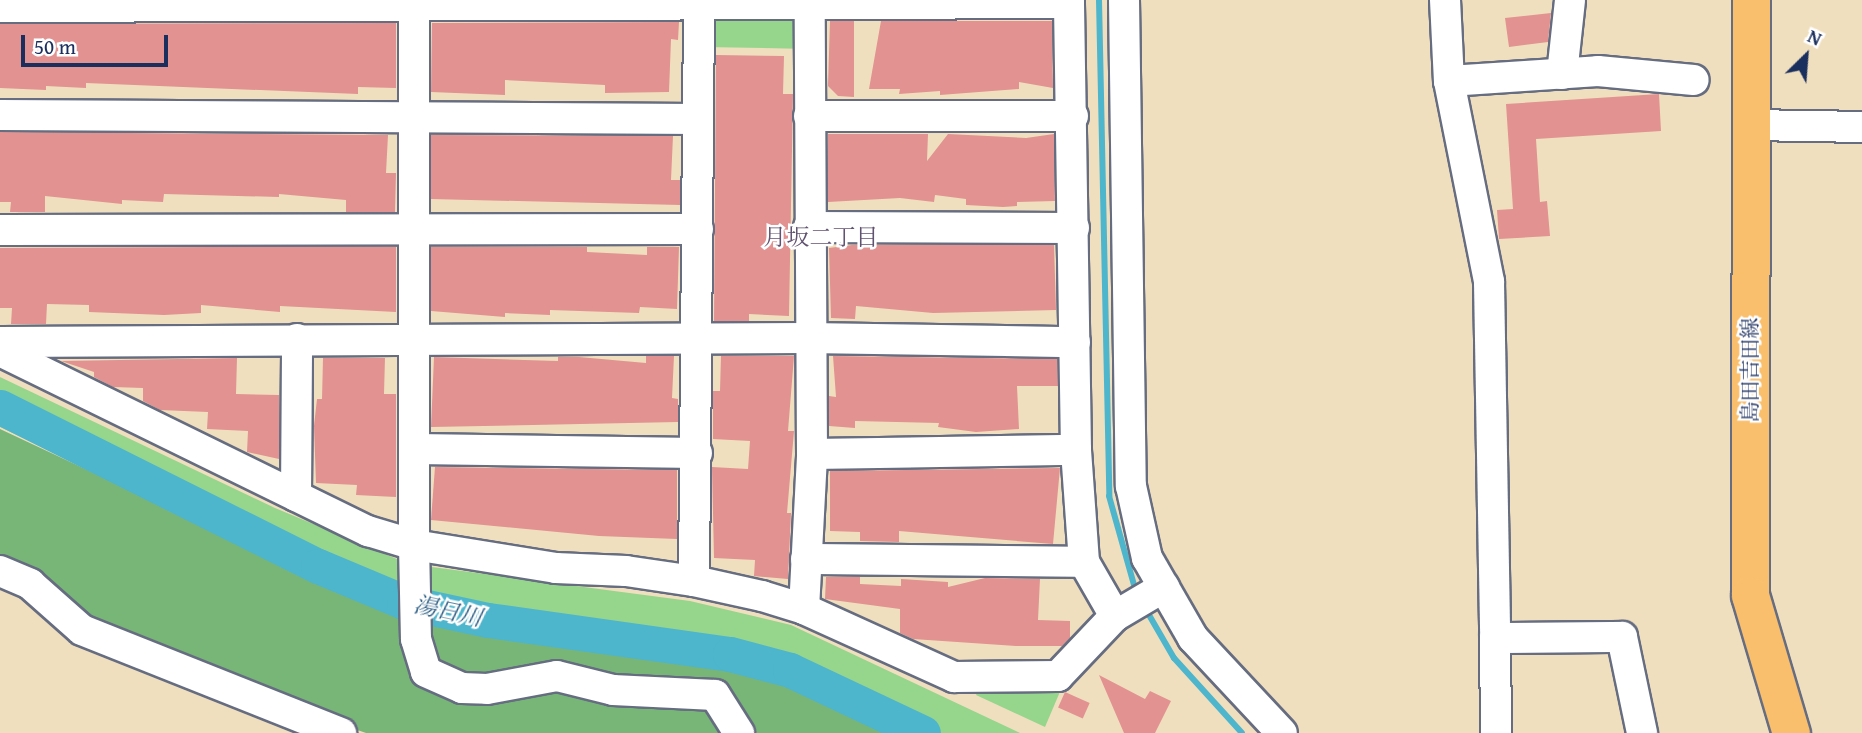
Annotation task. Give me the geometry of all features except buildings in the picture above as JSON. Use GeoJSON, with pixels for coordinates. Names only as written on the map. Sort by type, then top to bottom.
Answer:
{"type":"FeatureCollection","features":[{"type":"Feature","properties":{"kind":"main road","name":"島田吉田線"},"geometry":{"type":"LineString","coordinates":[[1751,0],[1750,595],[1791,733]]}},
{"type":"Feature","properties":{"kind":"street"},"geometry":{"type":"LineString","coordinates":[[1124,0],[1130,486],[1147,558],[1193,638],[1282,733]]}},
{"type":"Feature","properties":{"kind":"street"},"geometry":{"type":"LineString","coordinates":[[1445,0],[1449,81],[1489,282],[1496,733]]}},
{"type":"Feature","properties":{"kind":"street"},"geometry":{"type":"LineString","coordinates":[[1562,74],[1570,0]]}},
{"type":"Feature","properties":{"kind":"street"},"geometry":{"type":"LineString","coordinates":[[0,7],[414,2],[699,5],[756,2],[810,4],[1069,1],[1073,117],[1076,450],[1084,562],[1115,615]]}},
{"type":"Feature","properties":{"kind":"street"},"geometry":{"type":"LineString","coordinates":[[414,2],[414,545],[416,639],[426,672],[462,688],[487,689],[557,676],[613,690],[715,695],[739,733]]}},
{"type":"Feature","properties":{"kind":"street"},"geometry":{"type":"LineString","coordinates":[[804,609],[812,454],[808,338],[810,4]]}},
{"type":"Feature","properties":{"kind":"street"},"geometry":{"type":"LineString","coordinates":[[694,581],[699,339],[699,5]]}},
{"type":"Feature","properties":{"kind":"street"},"geometry":{"type":"LineString","coordinates":[[1449,81],[1598,71],[1694,80]]}},
{"type":"Feature","properties":{"kind":"street"},"geometry":{"type":"LineString","coordinates":[[0,115],[698,119]]}},
{"type":"Feature","properties":{"kind":"street"},"geometry":{"type":"LineString","coordinates":[[809,116],[1073,117]]}},
{"type":"Feature","properties":{"kind":"street"},"geometry":{"type":"LineString","coordinates":[[1751,125],[1862,127]]}},
{"type":"Feature","properties":{"kind":"street"},"geometry":{"type":"LineString","coordinates":[[809,227],[1074,228]]}},
{"type":"Feature","properties":{"kind":"street"},"geometry":{"type":"LineString","coordinates":[[0,230],[698,229]]}},
{"type":"Feature","properties":{"kind":"street"},"geometry":{"type":"LineString","coordinates":[[0,342],[808,338],[1075,342]]}},
{"type":"Feature","properties":{"kind":"street"},"geometry":{"type":"LineString","coordinates":[[296,496],[297,339]]}},
{"type":"Feature","properties":{"kind":"street"},"geometry":{"type":"LineString","coordinates":[[0,351],[368,531],[414,545],[556,568],[626,571],[694,581],[804,609],[954,677],[1058,676],[1115,615],[1164,587]]}},
{"type":"Feature","properties":{"kind":"street"},"geometry":{"type":"LineString","coordinates":[[416,449],[696,453]]}},
{"type":"Feature","properties":{"kind":"street"},"geometry":{"type":"LineString","coordinates":[[812,454],[1076,450]]}},
{"type":"Feature","properties":{"kind":"street"},"geometry":{"type":"LineString","coordinates":[[806,559],[1084,562]]}},
{"type":"Feature","properties":{"kind":"street"},"geometry":{"type":"LineString","coordinates":[[0,571],[30,584],[82,630],[341,733]]}},
{"type":"Feature","properties":{"kind":"street"},"geometry":{"type":"LineString","coordinates":[[1495,638],[1622,636],[1642,733]]}},
{"type":"Feature","properties":{"kind":"green space"},"geometry":{"type":"Polygon","coordinates":[[[704,10],[798,12],[797,49],[703,47],[704,10]]]}},
{"type":"Feature","properties":{"kind":"green space"},"geometry":{"type":"Polygon","coordinates":[[[0,377],[275,508],[409,564],[690,601],[791,625],[1020,733],[890,733],[541,638],[449,627],[311,575],[0,427],[0,377]]]}},
{"type":"Feature","properties":{"kind":"green space"},"geometry":{"type":"Polygon","coordinates":[[[0,429],[333,585],[461,631],[615,645],[735,669],[819,695],[895,733],[366,733],[90,620],[0,560],[0,429]]]}},
{"type":"Feature","properties":{"kind":"green space"},"geometry":{"type":"Polygon","coordinates":[[[979,687],[1062,687],[1045,727],[976,695],[979,687]]]}},
{"type":"Feature","properties":{"kind":"waterway"},"geometry":{"type":"LineString","coordinates":[[1099,0],[1109,496],[1136,592]]}},
{"type":"Feature","properties":{"kind":"waterway","name":"湯日川"},"geometry":{"type":"LineString","coordinates":[[0,407],[318,566],[404,602],[488,620],[730,654],[790,670],[923,733]]}},
{"type":"Feature","properties":{"kind":"waterway"},"geometry":{"type":"LineString","coordinates":[[1145,608],[1174,658],[1242,733]]}},
{"type":"Feature","properties":{"kind":"district","name":"月坂二丁目"},"geometry":{"type":"Point","coordinates":[821,237]}}]}
